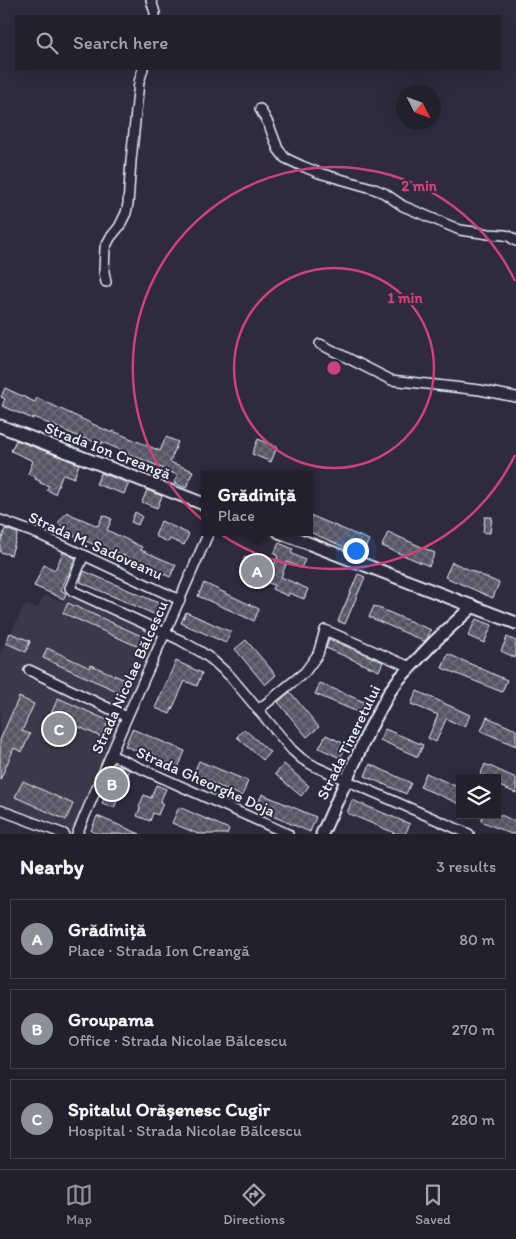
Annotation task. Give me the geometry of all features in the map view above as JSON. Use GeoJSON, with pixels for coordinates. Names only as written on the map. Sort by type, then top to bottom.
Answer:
{"type":"FeatureCollection","features":[{"type":"Feature","properties":{"kind":"street"},"geometry":{"type":"LineString","coordinates":[[151,0],[155,15]]}},
{"type":"Feature","properties":{"kind":"street"},"geometry":{"type":"LineString","coordinates":[[106,282],[104,272],[105,248],[122,220],[128,204],[139,82],[143,70]]}},
{"type":"Feature","properties":{"kind":"street"},"geometry":{"type":"LineString","coordinates":[[260,108],[278,149],[285,158],[319,173],[372,188],[384,193],[403,206],[460,230],[510,236],[516,241]]}},
{"type":"Feature","properties":{"kind":"street"},"geometry":{"type":"LineString","coordinates":[[320,344],[391,380],[480,390],[516,398]]}},
{"type":"Feature","properties":{"kind":"street","name":"Strada Ion Creangă"},"geometry":{"type":"LineString","coordinates":[[0,426],[201,503]]}},
{"type":"Feature","properties":{"kind":"street","name":"Strada M. Sadoveanu"},"geometry":{"type":"LineString","coordinates":[[0,520],[38,534],[180,600]]}},
{"type":"Feature","properties":{"kind":"street","name":"Strada Nicolae Bălcescu"},"geometry":{"type":"LineString","coordinates":[[77,834],[207,536]]}},
{"type":"Feature","properties":{"kind":"street"},"geometry":{"type":"LineString","coordinates":[[290,536],[516,623]]}},
{"type":"Feature","properties":{"kind":"street"},"geometry":{"type":"LineString","coordinates":[[84,555],[70,588],[73,591],[190,645],[211,659],[230,676],[292,750],[302,759],[316,767],[469,834]]}},
{"type":"Feature","properties":{"kind":"street","name":"Strada Tineretului"},"geometry":{"type":"LineString","coordinates":[[322,834],[384,700],[410,667],[435,641],[474,606]]}},
{"type":"Feature","properties":{"kind":"street"},"geometry":{"type":"LineString","coordinates":[[258,710],[305,672],[318,654],[325,630],[410,667]]}},
{"type":"Feature","properties":{"kind":"street"},"geometry":{"type":"LineString","coordinates":[[29,670],[127,716]]}},
{"type":"Feature","properties":{"kind":"street","name":"Strada Gheorghe Doja"},"geometry":{"type":"LineString","coordinates":[[111,755],[288,834]]}},
{"type":"Feature","properties":{"kind":"street"},"geometry":{"type":"LineString","coordinates":[[0,810],[64,834]]}},
{"type":"Feature","properties":{"kind":"shaded area"},"geometry":{"type":"Polygon","coordinates":[[[68,593],[159,635],[72,832],[0,803],[0,655],[25,604],[38,608],[44,595],[64,602],[68,593]]]}},
{"type":"Feature","properties":{"kind":"building"},"geometry":{"type":"Polygon","coordinates":[[[5,388],[35,402],[37,398],[112,433],[113,431],[160,451],[166,437],[178,442],[170,462],[193,471],[186,488],[174,483],[177,475],[155,465],[102,442],[101,445],[84,439],[2,406],[5,399],[1,397],[5,388]]]}},
{"type":"Feature","properties":{"kind":"building"},"geometry":{"type":"Polygon","coordinates":[[[258,439],[277,447],[271,462],[252,454],[258,439]]]}},
{"type":"Feature","properties":{"kind":"building"},"geometry":{"type":"Polygon","coordinates":[[[16,440],[79,464],[74,478],[63,474],[55,494],[47,490],[49,486],[40,483],[40,481],[35,479],[36,477],[28,474],[33,461],[11,451],[16,440]]]}},
{"type":"Feature","properties":{"kind":"building"},"geometry":{"type":"Polygon","coordinates":[[[101,473],[129,483],[124,494],[96,484],[101,473]]]}},
{"type":"Feature","properties":{"kind":"building"},"geometry":{"type":"Polygon","coordinates":[[[147,490],[162,496],[157,508],[142,502],[147,490]]]}},
{"type":"Feature","properties":{"kind":"building"},"geometry":{"type":"Polygon","coordinates":[[[67,512],[98,526],[103,515],[112,519],[107,530],[142,547],[141,550],[176,565],[170,577],[116,552],[115,554],[70,534],[71,532],[58,523],[67,512]]]}},
{"type":"Feature","properties":{"kind":"building"},"geometry":{"type":"Polygon","coordinates":[[[135,512],[142,516],[138,525],[131,522],[135,512]]]}},
{"type":"Feature","properties":{"kind":"building"},"geometry":{"type":"Polygon","coordinates":[[[313,516],[369,540],[362,555],[313,533],[313,516]]]}},
{"type":"Feature","properties":{"kind":"building"},"geometry":{"type":"Polygon","coordinates":[[[485,517],[492,517],[490,533],[483,532],[485,517]]]}},
{"type":"Feature","properties":{"kind":"building"},"geometry":{"type":"Polygon","coordinates":[[[161,521],[189,534],[184,545],[170,539],[168,542],[155,536],[161,521]]]}},
{"type":"Feature","properties":{"kind":"building"},"geometry":{"type":"Polygon","coordinates":[[[5,529],[18,533],[11,555],[0,552],[0,544],[5,529]]]}},
{"type":"Feature","properties":{"kind":"building"},"geometry":{"type":"Polygon","coordinates":[[[388,532],[435,553],[429,566],[382,546],[388,532]]]}},
{"type":"Feature","properties":{"kind":"building"},"geometry":{"type":"Polygon","coordinates":[[[279,543],[293,549],[291,553],[305,560],[301,568],[287,562],[281,577],[308,589],[304,599],[289,593],[288,596],[272,589],[274,585],[266,582],[278,556],[274,554],[279,543]]]}},
{"type":"Feature","properties":{"kind":"building"},"geometry":{"type":"Polygon","coordinates":[[[63,552],[75,558],[61,590],[66,593],[64,599],[34,586],[44,565],[55,570],[63,552]]]}},
{"type":"Feature","properties":{"kind":"building"},"geometry":{"type":"Polygon","coordinates":[[[245,557],[261,564],[257,574],[241,567],[245,557]]]}},
{"type":"Feature","properties":{"kind":"building"},"geometry":{"type":"Polygon","coordinates":[[[452,562],[499,583],[493,598],[445,577],[452,562]]]}},
{"type":"Feature","properties":{"kind":"building"},"geometry":{"type":"Polygon","coordinates":[[[84,571],[161,604],[156,615],[80,582],[84,571]]]}},
{"type":"Feature","properties":{"kind":"building"},"geometry":{"type":"Polygon","coordinates":[[[358,574],[365,577],[345,624],[338,621],[358,574]]]}},
{"type":"Feature","properties":{"kind":"building"},"geometry":{"type":"Polygon","coordinates":[[[204,583],[259,609],[254,621],[198,596],[204,583]]]}},
{"type":"Feature","properties":{"kind":"building"},"geometry":{"type":"Polygon","coordinates":[[[68,603],[146,638],[141,648],[63,613],[68,603]]]}},
{"type":"Feature","properties":{"kind":"building"},"geometry":{"type":"Polygon","coordinates":[[[374,606],[431,630],[427,639],[424,641],[369,617],[374,606]]]}},
{"type":"Feature","properties":{"kind":"building"},"geometry":{"type":"Polygon","coordinates":[[[186,612],[231,632],[226,643],[181,623],[186,612]]]}},
{"type":"Feature","properties":{"kind":"building"},"geometry":{"type":"Polygon","coordinates":[[[476,619],[492,625],[484,643],[468,636],[476,619]]]}},
{"type":"Feature","properties":{"kind":"building"},"geometry":{"type":"Polygon","coordinates":[[[10,633],[30,641],[26,652],[6,643],[10,633]]]}},
{"type":"Feature","properties":{"kind":"building"},"geometry":{"type":"Polygon","coordinates":[[[507,637],[516,641],[516,658],[501,651],[507,637]]]}},
{"type":"Feature","properties":{"kind":"building"},"geometry":{"type":"Polygon","coordinates":[[[329,639],[383,662],[379,671],[326,648],[329,639]]]}},
{"type":"Feature","properties":{"kind":"building"},"geometry":{"type":"Polygon","coordinates":[[[246,640],[276,675],[265,685],[235,649],[246,640]]]}},
{"type":"Feature","properties":{"kind":"building"},"geometry":{"type":"Polygon","coordinates":[[[47,648],[90,668],[91,665],[125,680],[119,692],[43,658],[47,648]]]}},
{"type":"Feature","properties":{"kind":"building"},"geometry":{"type":"Polygon","coordinates":[[[448,654],[507,680],[502,692],[442,668],[448,654]]]}},
{"type":"Feature","properties":{"kind":"building"},"geometry":{"type":"Polygon","coordinates":[[[176,661],[202,673],[197,686],[185,681],[170,714],[155,708],[176,661]]]}},
{"type":"Feature","properties":{"kind":"building"},"geometry":{"type":"Polygon","coordinates":[[[320,683],[364,702],[360,713],[315,694],[320,683]]]}},
{"type":"Feature","properties":{"kind":"building"},"geometry":{"type":"Polygon","coordinates":[[[417,691],[470,715],[465,727],[446,719],[436,742],[428,738],[438,715],[411,704],[417,691]]]}},
{"type":"Feature","properties":{"kind":"building"},"geometry":{"type":"Polygon","coordinates":[[[290,692],[319,727],[307,737],[278,702],[290,692]]]}},
{"type":"Feature","properties":{"kind":"building"},"geometry":{"type":"Polygon","coordinates":[[[19,697],[34,704],[22,731],[30,734],[22,752],[14,748],[0,780],[0,740],[19,697]]]}},
{"type":"Feature","properties":{"kind":"building"},"geometry":{"type":"Polygon","coordinates":[[[58,698],[109,721],[101,737],[51,714],[58,698]]]}},
{"type":"Feature","properties":{"kind":"building"},"geometry":{"type":"Polygon","coordinates":[[[487,717],[516,730],[516,746],[481,731],[487,717]]]}},
{"type":"Feature","properties":{"kind":"building"},"geometry":{"type":"Polygon","coordinates":[[[132,729],[185,751],[178,768],[125,746],[132,729]]]}},
{"type":"Feature","properties":{"kind":"building"},"geometry":{"type":"Polygon","coordinates":[[[244,729],[270,752],[263,760],[237,737],[244,729]]]}},
{"type":"Feature","properties":{"kind":"building"},"geometry":{"type":"Polygon","coordinates":[[[385,729],[423,745],[418,757],[380,740],[385,729]]]}},
{"type":"Feature","properties":{"kind":"building"},"geometry":{"type":"Polygon","coordinates":[[[326,735],[347,745],[340,758],[319,748],[326,735]]]}},
{"type":"Feature","properties":{"kind":"building"},"geometry":{"type":"Polygon","coordinates":[[[199,761],[248,781],[242,796],[193,775],[199,761]]]}},
{"type":"Feature","properties":{"kind":"building"},"geometry":{"type":"Polygon","coordinates":[[[284,764],[309,786],[301,796],[275,774],[284,764]]]}},
{"type":"Feature","properties":{"kind":"building"},"geometry":{"type":"Polygon","coordinates":[[[370,764],[411,783],[406,794],[365,776],[370,764]]]}},
{"type":"Feature","properties":{"kind":"building"},"geometry":{"type":"Polygon","coordinates":[[[485,764],[516,778],[516,793],[501,787],[501,774],[481,774],[485,764]]]}},
{"type":"Feature","properties":{"kind":"building"},"geometry":{"type":"Polygon","coordinates":[[[118,765],[130,770],[114,808],[102,803],[118,765]]]}},
{"type":"Feature","properties":{"kind":"building"},"geometry":{"type":"Polygon","coordinates":[[[426,773],[456,786],[456,802],[420,787],[426,773]]]}},
{"type":"Feature","properties":{"kind":"building"},"geometry":{"type":"Polygon","coordinates":[[[23,781],[73,804],[66,820],[15,797],[23,781]]]}},
{"type":"Feature","properties":{"kind":"building"},"geometry":{"type":"Polygon","coordinates":[[[156,785],[166,789],[160,802],[163,803],[158,815],[153,813],[150,821],[137,816],[144,795],[151,798],[156,785]]]}},
{"type":"Feature","properties":{"kind":"building"},"geometry":{"type":"Polygon","coordinates":[[[262,794],[316,817],[310,832],[256,809],[262,794]]]}},
{"type":"Feature","properties":{"kind":"building"},"geometry":{"type":"Polygon","coordinates":[[[352,800],[410,824],[405,834],[397,834],[347,813],[352,800]]]}},
{"type":"Feature","properties":{"kind":"building"},"geometry":{"type":"Polygon","coordinates":[[[179,807],[229,829],[227,834],[198,834],[172,823],[179,807]]]}},
{"type":"Feature","properties":{"kind":"building"},"geometry":{"type":"Polygon","coordinates":[[[501,815],[516,822],[516,834],[511,834],[481,821],[482,819],[501,819],[501,815]]]}},
{"type":"Feature","properties":{"kind":"building"},"geometry":{"type":"Polygon","coordinates":[[[97,816],[140,834],[98,834],[91,831],[97,816]]]}},
{"type":"Feature","properties":{"kind":"place","name":"Grădiniță"},"geometry":{"type":"Point","coordinates":[257,571]}},
{"type":"Feature","properties":{"kind":"place","name":"Spitalul Orășenesc Cugir"},"geometry":{"type":"Point","coordinates":[59,729]}},
{"type":"Feature","properties":{"kind":"place","name":"Groupama"},"geometry":{"type":"Point","coordinates":[112,784]}}]}
